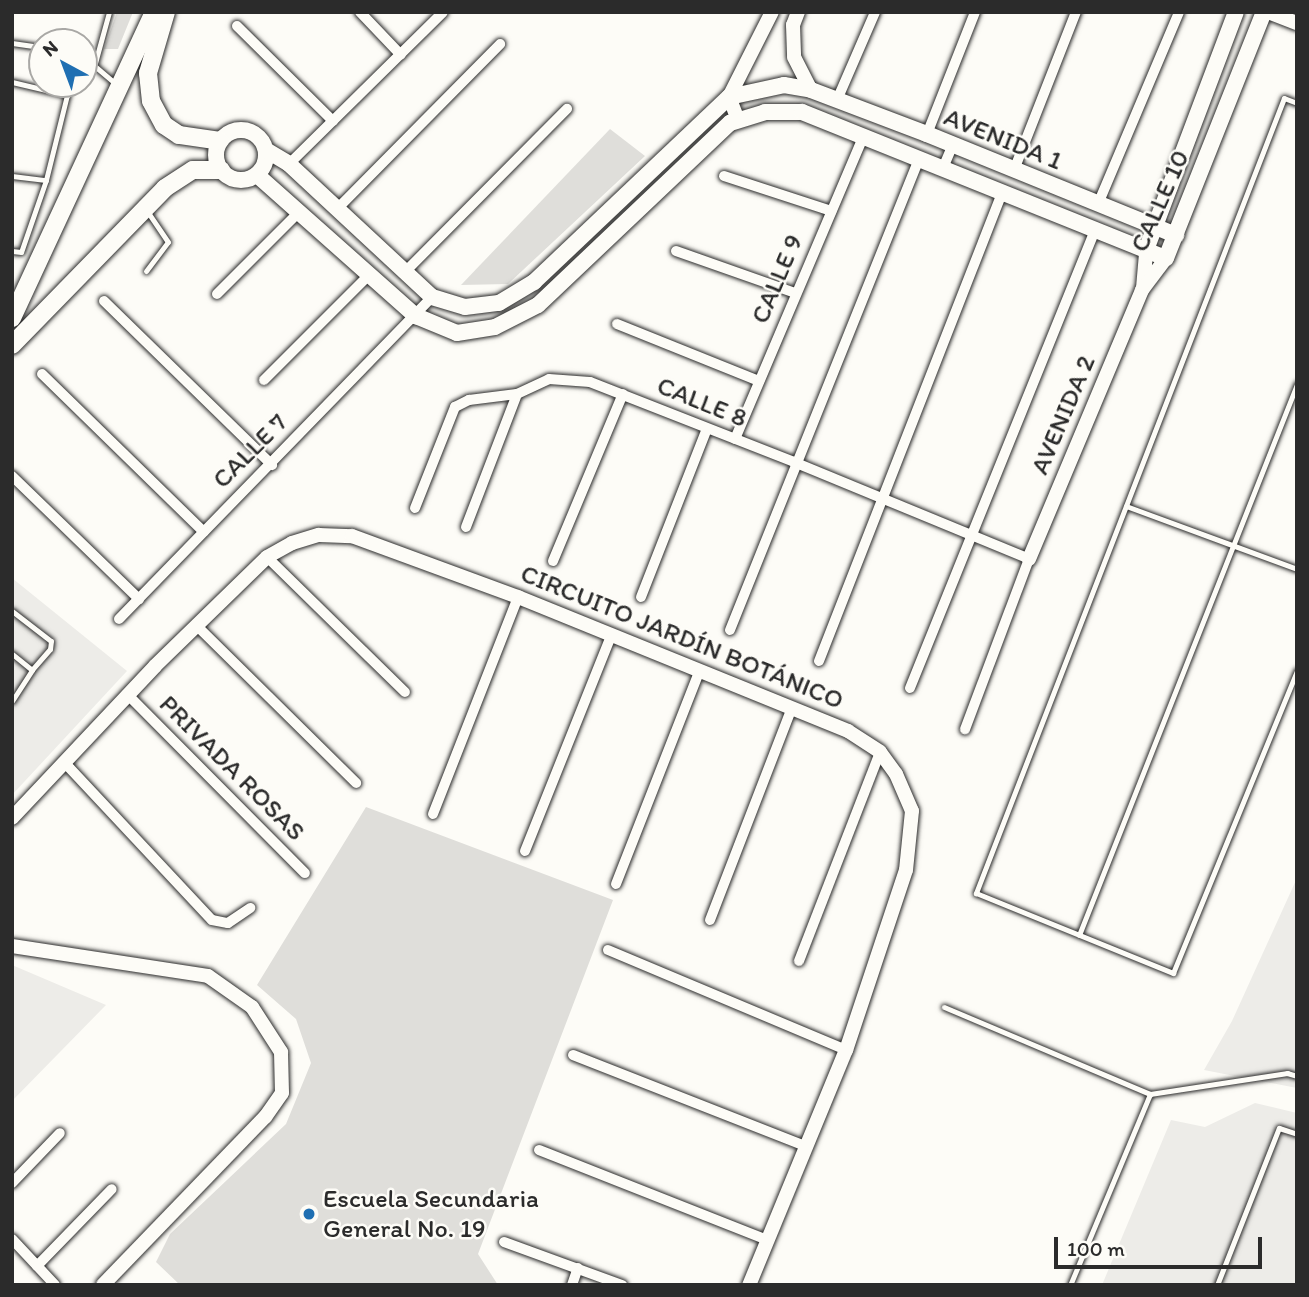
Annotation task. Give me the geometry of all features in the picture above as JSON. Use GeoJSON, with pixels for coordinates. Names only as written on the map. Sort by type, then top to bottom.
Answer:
{"type":"FeatureCollection","features":[{"type":"Feature","properties":{"kind":"main road"},"geometry":{"type":"LineString","coordinates":[[12,318],[154,12]]}},
{"type":"Feature","properties":{"kind":"main road"},"geometry":{"type":"LineString","coordinates":[[166,12],[148,73],[151,101],[164,125],[179,135],[220,141]]}},
{"type":"Feature","properties":{"kind":"main road","name":"CALLE 10"},"geometry":{"type":"LineString","coordinates":[[1146,250],[1236,12]]}},
{"type":"Feature","properties":{"kind":"main road","name":"CALLE 10"},"geometry":{"type":"LineString","coordinates":[[1166,258],[1266,12]]}},
{"type":"Feature","properties":{"kind":"main road"},"geometry":{"type":"LineString","coordinates":[[221,170],[216,158],[220,141],[235,130],[248,130],[266,150],[289,164],[432,297],[446,304],[479,308],[517,295],[729,97],[784,85],[811,90]]}},
{"type":"Feature","properties":{"kind":"main road","name":"AVENIDA 1"},"geometry":{"type":"LineString","coordinates":[[811,90],[953,144],[1176,235]]}},
{"type":"Feature","properties":{"kind":"main road","name":"AVENIDA 1"},"geometry":{"type":"LineString","coordinates":[[738,120],[765,112],[802,112],[1166,258]]}},
{"type":"Feature","properties":{"kind":"main road"},"geometry":{"type":"LineString","coordinates":[[257,175],[416,316],[457,332],[516,319],[538,306],[693,155],[738,120]]}},
{"type":"Feature","properties":{"kind":"main road"},"geometry":{"type":"LineString","coordinates":[[12,345],[165,188],[193,170],[221,170],[240,180],[257,175],[265,164],[266,150]]}},
{"type":"Feature","properties":{"kind":"street"},"geometry":{"type":"LineString","coordinates":[[360,12],[401,55]]}},
{"type":"Feature","properties":{"kind":"street"},"geometry":{"type":"LineString","coordinates":[[289,164],[443,12]]}},
{"type":"Feature","properties":{"kind":"street"},"geometry":{"type":"LineString","coordinates":[[738,120],[729,97],[772,12]]}},
{"type":"Feature","properties":{"kind":"street"},"geometry":{"type":"LineString","coordinates":[[798,12],[793,25],[794,57],[811,90]]}},
{"type":"Feature","properties":{"kind":"street"},"geometry":{"type":"LineString","coordinates":[[837,100],[875,12]]}},
{"type":"Feature","properties":{"kind":"street"},"geometry":{"type":"LineString","coordinates":[[927,134],[975,12]]}},
{"type":"Feature","properties":{"kind":"street"},"geometry":{"type":"LineString","coordinates":[[1014,170],[1076,12]]}},
{"type":"Feature","properties":{"kind":"street"},"geometry":{"type":"LineString","coordinates":[[1098,204],[1179,12]]}},
{"type":"Feature","properties":{"kind":"street"},"geometry":{"type":"LineString","coordinates":[[1266,12],[1297,23]]}},
{"type":"Feature","properties":{"kind":"street"},"geometry":{"type":"LineString","coordinates":[[237,26],[333,121]]}},
{"type":"Feature","properties":{"kind":"street"},"geometry":{"type":"LineString","coordinates":[[337,209],[500,44]]}},
{"type":"Feature","properties":{"kind":"street"},"geometry":{"type":"LineString","coordinates":[[405,272],[567,109]]}},
{"type":"Feature","properties":{"kind":"street","name":"CALLE 9"},"geometry":{"type":"LineString","coordinates":[[735,439],[863,137]]}},
{"type":"Feature","properties":{"kind":"street"},"geometry":{"type":"LineString","coordinates":[[943,168],[953,144]]}},
{"type":"Feature","properties":{"kind":"street"},"geometry":{"type":"LineString","coordinates":[[730,630],[794,462],[919,159]]}},
{"type":"Feature","properties":{"kind":"street"},"geometry":{"type":"LineString","coordinates":[[724,176],[831,211]]}},
{"type":"Feature","properties":{"kind":"street"},"geometry":{"type":"LineString","coordinates":[[819,662],[1003,193]]}},
{"type":"Feature","properties":{"kind":"street"},"geometry":{"type":"LineString","coordinates":[[218,294],[299,212]]}},
{"type":"Feature","properties":{"kind":"street"},"geometry":{"type":"LineString","coordinates":[[911,688],[1095,229]]}},
{"type":"Feature","properties":{"kind":"street","name":"CALLE 10"},"geometry":{"type":"LineString","coordinates":[[1142,290],[1146,250]]}},
{"type":"Feature","properties":{"kind":"street"},"geometry":{"type":"LineString","coordinates":[[676,251],[795,293]]}},
{"type":"Feature","properties":{"kind":"street","name":"CALLE 10"},"geometry":{"type":"LineString","coordinates":[[1142,290],[1166,258]]}},
{"type":"Feature","properties":{"kind":"street"},"geometry":{"type":"LineString","coordinates":[[264,380],[368,276]]}},
{"type":"Feature","properties":{"kind":"street","name":"AVENIDA 2"},"geometry":{"type":"LineString","coordinates":[[1029,559],[1142,290]]}},
{"type":"Feature","properties":{"kind":"street","name":"CALLE 7"},"geometry":{"type":"LineString","coordinates":[[119,619],[272,465],[432,297]]}},
{"type":"Feature","properties":{"kind":"street"},"geometry":{"type":"LineString","coordinates":[[104,301],[272,465]]}},
{"type":"Feature","properties":{"kind":"street"},"geometry":{"type":"LineString","coordinates":[[617,324],[759,380]]}},
{"type":"Feature","properties":{"kind":"street"},"geometry":{"type":"LineString","coordinates":[[42,374],[204,532]]}},
{"type":"Feature","properties":{"kind":"street","name":"CALLE 8"},"geometry":{"type":"LineString","coordinates":[[415,508],[455,407],[469,400],[517,394],[556,378],[590,382],[623,394],[1029,559]]}},
{"type":"Feature","properties":{"kind":"street"},"geometry":{"type":"LineString","coordinates":[[466,527],[517,394]]}},
{"type":"Feature","properties":{"kind":"street"},"geometry":{"type":"LineString","coordinates":[[553,561],[623,394]]}},
{"type":"Feature","properties":{"kind":"street"},"geometry":{"type":"LineString","coordinates":[[641,597],[707,429]]}},
{"type":"Feature","properties":{"kind":"street"},"geometry":{"type":"LineString","coordinates":[[12,476],[139,599]]}},
{"type":"Feature","properties":{"kind":"street","name":"CIRCUITO JARDÍN BOTÁNICO"},"geometry":{"type":"LineString","coordinates":[[12,818],[196,625],[267,557],[292,542],[320,535],[352,536],[518,597],[848,731],[880,752],[897,774],[912,811],[907,858],[846,1050],[749,1285]]}},
{"type":"Feature","properties":{"kind":"street"},"geometry":{"type":"LineString","coordinates":[[267,557],[405,692]]}},
{"type":"Feature","properties":{"kind":"street"},"geometry":{"type":"LineString","coordinates":[[965,729],[1029,559]]}},
{"type":"Feature","properties":{"kind":"street"},"geometry":{"type":"LineString","coordinates":[[433,814],[518,597]]}},
{"type":"Feature","properties":{"kind":"street"},"geometry":{"type":"LineString","coordinates":[[196,625],[356,783]]}},
{"type":"Feature","properties":{"kind":"street"},"geometry":{"type":"LineString","coordinates":[[525,850],[611,636]]}},
{"type":"Feature","properties":{"kind":"street"},"geometry":{"type":"LineString","coordinates":[[617,884],[701,670]]}},
{"type":"Feature","properties":{"kind":"street","name":"PRIVADA ROSAS"},"geometry":{"type":"LineString","coordinates":[[128,695],[305,873]]}},
{"type":"Feature","properties":{"kind":"street"},"geometry":{"type":"LineString","coordinates":[[710,920],[792,708]]}},
{"type":"Feature","properties":{"kind":"street"},"geometry":{"type":"LineString","coordinates":[[799,961],[880,752]]}},
{"type":"Feature","properties":{"kind":"street"},"geometry":{"type":"LineString","coordinates":[[64,762],[212,920],[228,923],[250,908]]}},
{"type":"Feature","properties":{"kind":"street"},"geometry":{"type":"LineString","coordinates":[[12,946],[208,976],[228,988],[266,1024],[281,1052],[282,1093],[265,1117],[105,1284]]}},
{"type":"Feature","properties":{"kind":"street"},"geometry":{"type":"LineString","coordinates":[[608,950],[846,1050]]}},
{"type":"Feature","properties":{"kind":"street"},"geometry":{"type":"LineString","coordinates":[[573,1055],[805,1146]]}},
{"type":"Feature","properties":{"kind":"street"},"geometry":{"type":"LineString","coordinates":[[12,1183],[60,1133]]}},
{"type":"Feature","properties":{"kind":"street"},"geometry":{"type":"LineString","coordinates":[[539,1150],[767,1240]]}},
{"type":"Feature","properties":{"kind":"street"},"geometry":{"type":"LineString","coordinates":[[37,1266],[112,1189]]}},
{"type":"Feature","properties":{"kind":"street"},"geometry":{"type":"LineString","coordinates":[[12,1239],[55,1285]]}},
{"type":"Feature","properties":{"kind":"street"},"geometry":{"type":"LineString","coordinates":[[504,1242],[622,1285]]}},
{"type":"Feature","properties":{"kind":"street"},"geometry":{"type":"LineString","coordinates":[[572,1285],[579,1268]]}},
{"type":"Feature","properties":{"kind":"lane"},"geometry":{"type":"LineString","coordinates":[[98,52],[109,12]]}},
{"type":"Feature","properties":{"kind":"lane"},"geometry":{"type":"LineString","coordinates":[[98,66],[119,88]]}},
{"type":"Feature","properties":{"kind":"lane"},"geometry":{"type":"LineString","coordinates":[[12,251],[21,252],[46,180],[66,98]]}},
{"type":"Feature","properties":{"kind":"lane"},"geometry":{"type":"LineString","coordinates":[[1297,103],[1284,98],[976,893],[1173,973],[1297,670]]}},
{"type":"Feature","properties":{"kind":"lane"},"geometry":{"type":"LineString","coordinates":[[12,176],[46,180]]}},
{"type":"Feature","properties":{"kind":"lane"},"geometry":{"type":"LineString","coordinates":[[145,208],[168,242],[146,271]]}},
{"type":"Feature","properties":{"kind":"lane"},"geometry":{"type":"LineString","coordinates":[[1079,935],[1297,384]]}},
{"type":"Feature","properties":{"kind":"lane"},"geometry":{"type":"LineString","coordinates":[[1126,506],[1297,569]]}},
{"type":"Feature","properties":{"kind":"lane"},"geometry":{"type":"LineString","coordinates":[[12,611],[51,641],[43,660],[32,670],[12,701]]}},
{"type":"Feature","properties":{"kind":"lane"},"geometry":{"type":"LineString","coordinates":[[13,656],[32,670]]}},
{"type":"Feature","properties":{"kind":"lane"},"geometry":{"type":"LineString","coordinates":[[944,1007],[1150,1094],[1287,1073],[1297,1076]]}},
{"type":"Feature","properties":{"kind":"lane"},"geometry":{"type":"LineString","coordinates":[[1070,1285],[1150,1094]]}},
{"type":"Feature","properties":{"kind":"lane"},"geometry":{"type":"LineString","coordinates":[[1217,1285],[1279,1128],[1297,1134]]}},
{"type":"Feature","properties":{"kind":"shaded area"},"geometry":{"type":"Polygon","coordinates":[[[117,12],[133,12],[118,49],[104,49],[117,12]]]}},
{"type":"Feature","properties":{"kind":"shaded area"},"geometry":{"type":"Polygon","coordinates":[[[610,129],[645,156],[508,284],[461,285],[610,129]]]}},
{"type":"Feature","properties":{"kind":"shaded area"},"geometry":{"type":"Polygon","coordinates":[[[12,578],[127,671],[12,795],[12,578]]]}},
{"type":"Feature","properties":{"kind":"shaded area"},"geometry":{"type":"Polygon","coordinates":[[[366,807],[613,900],[478,1254],[498,1285],[180,1285],[156,1262],[170,1234],[286,1124],[311,1063],[296,1019],[257,985],[366,807]]]}},
{"type":"Feature","properties":{"kind":"shaded area"},"geometry":{"type":"Polygon","coordinates":[[[1297,878],[1297,1088],[1204,1070],[1232,1021],[1297,878]]]}},
{"type":"Feature","properties":{"kind":"shaded area"},"geometry":{"type":"Polygon","coordinates":[[[12,965],[106,1005],[12,1101],[12,965]]]}},
{"type":"Feature","properties":{"kind":"shaded area"},"geometry":{"type":"Polygon","coordinates":[[[1255,1103],[1297,1113],[1297,1285],[1102,1285],[1171,1120],[1205,1127],[1255,1103]]]}},
{"type":"Feature","properties":{"kind":"place","name":"Escuela Secundaria General No. 19"},"geometry":{"type":"Point","coordinates":[309,1214]}}]}
